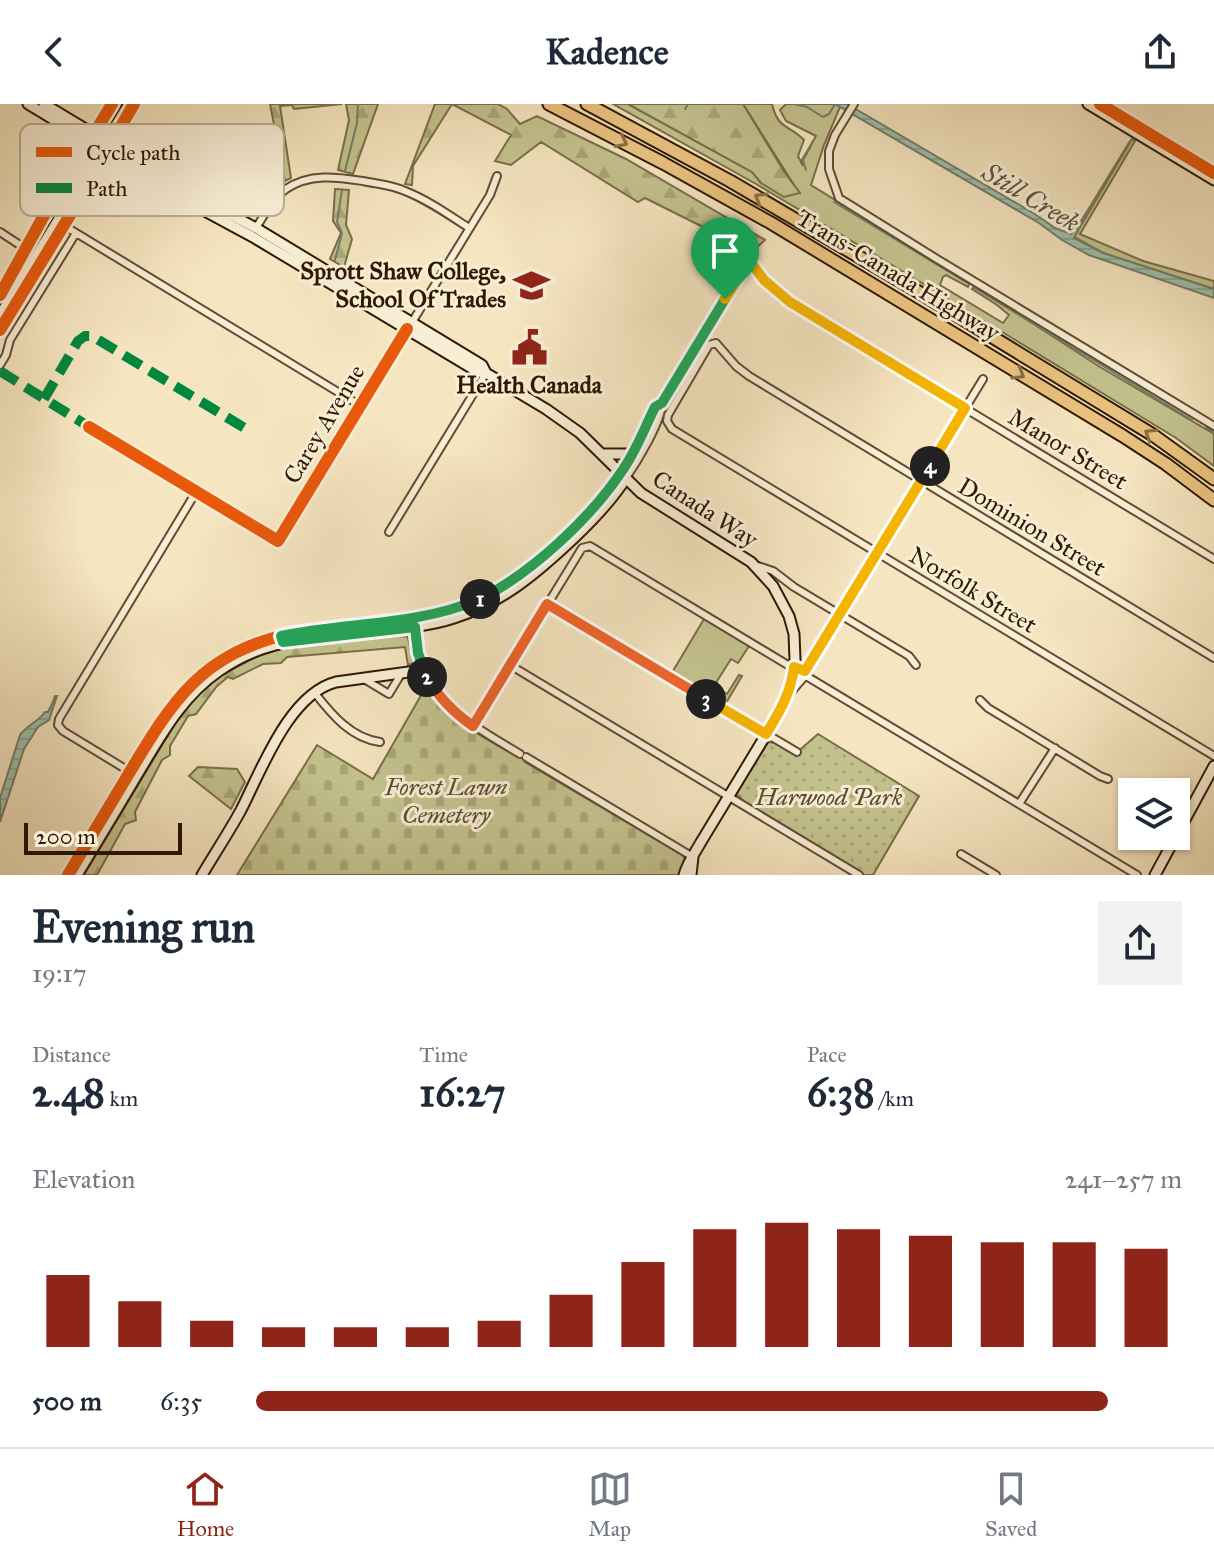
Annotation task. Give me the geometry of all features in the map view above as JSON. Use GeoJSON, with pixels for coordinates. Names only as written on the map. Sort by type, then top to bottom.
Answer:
{"type":"FeatureCollection","features":[{"type":"Feature","properties":{"kind":"highway"},"geometry":{"type":"LineString","coordinates":[[538,104],[582,121]]}},
{"type":"Feature","properties":{"kind":"highway","name":"Trans-Canada Highway"},"geometry":{"type":"LineString","coordinates":[[549,104],[771,223],[1123,436],[1214,500]]}},
{"type":"Feature","properties":{"kind":"highway","name":"Trans-Canada Highway"},"geometry":{"type":"LineString","coordinates":[[587,104],[730,181],[899,281],[1153,435],[1214,479]]}},
{"type":"Feature","properties":{"kind":"main road","name":"Canada Way"},"geometry":{"type":"LineString","coordinates":[[28,104],[66,124]]}},
{"type":"Feature","properties":{"kind":"main road","name":"Canada Way"},"geometry":{"type":"LineString","coordinates":[[44,104],[72,124]]}},
{"type":"Feature","properties":{"kind":"main road"},"geometry":{"type":"LineString","coordinates":[[100,124],[112,104]]}},
{"type":"Feature","properties":{"kind":"main road"},"geometry":{"type":"LineString","coordinates":[[117,124],[129,104]]}},
{"type":"Feature","properties":{"kind":"main road"},"geometry":{"type":"LineString","coordinates":[[1088,104],[1214,180]]}},
{"type":"Feature","properties":{"kind":"main road"},"geometry":{"type":"LineString","coordinates":[[0,295],[46,216]]}},
{"type":"Feature","properties":{"kind":"main road"},"geometry":{"type":"LineString","coordinates":[[0,315],[62,216]]}},
{"type":"Feature","properties":{"kind":"main road","name":"Canada Way"},"geometry":{"type":"LineString","coordinates":[[224,216],[409,326],[482,365],[486,373],[564,420],[604,454],[641,493],[756,566],[780,596],[794,634],[792,683],[781,710],[687,864],[684,875]]}},
{"type":"Feature","properties":{"kind":"main road","name":"Canada Way"},"geometry":{"type":"LineString","coordinates":[[233,216],[409,326]]}},
{"type":"Feature","properties":{"kind":"main road"},"geometry":{"type":"LineString","coordinates":[[604,454],[632,454]]}},
{"type":"Feature","properties":{"kind":"main road"},"geometry":{"type":"LineString","coordinates":[[77,875],[169,709],[193,682],[212,667],[240,650],[282,639],[415,623],[503,592],[624,475]]}},
{"type":"Feature","properties":{"kind":"main road"},"geometry":{"type":"LineString","coordinates":[[202,875],[292,715],[314,692],[330,684],[423,670],[415,623]]}},
{"type":"Feature","properties":{"kind":"main road"},"geometry":{"type":"LineString","coordinates":[[1155,875],[1214,766]]}},
{"type":"Feature","properties":{"kind":"main road"},"geometry":{"type":"LineString","coordinates":[[68,875],[133,774]]}},
{"type":"Feature","properties":{"kind":"main road","name":"Canada Way"},"geometry":{"type":"LineString","coordinates":[[691,875],[693,857]]}},
{"type":"Feature","properties":{"kind":"street"},"geometry":{"type":"LineString","coordinates":[[854,104],[831,143],[828,161],[839,198],[1214,426]]}},
{"type":"Feature","properties":{"kind":"street","name":"Carey Avenue"},"geometry":{"type":"LineString","coordinates":[[133,774],[58,725],[62,713],[196,492],[278,541],[494,188],[497,176]]}},
{"type":"Feature","properties":{"kind":"street"},"geometry":{"type":"LineString","coordinates":[[284,191],[307,179],[357,180],[401,189],[469,228]]}},
{"type":"Feature","properties":{"kind":"street"},"geometry":{"type":"LineString","coordinates":[[256,228],[264,216]]}},
{"type":"Feature","properties":{"kind":"street"},"geometry":{"type":"LineString","coordinates":[[58,222],[361,406]]}},
{"type":"Feature","properties":{"kind":"street"},"geometry":{"type":"LineString","coordinates":[[0,232],[26,249]]}},
{"type":"Feature","properties":{"kind":"street"},"geometry":{"type":"LineString","coordinates":[[0,365],[10,340],[76,233]]}},
{"type":"Feature","properties":{"kind":"street","name":"Manor Street"},"geometry":{"type":"LineString","coordinates":[[662,403],[749,260],[764,280],[790,302],[1214,559]]}},
{"type":"Feature","properties":{"kind":"street","name":"Dominion Street"},"geometry":{"type":"LineString","coordinates":[[672,429],[667,419],[673,405],[709,345],[717,343],[743,372],[1214,658]]}},
{"type":"Feature","properties":{"kind":"street"},"geometry":{"type":"LineString","coordinates":[[389,532],[486,373]]}},
{"type":"Feature","properties":{"kind":"street"},"geometry":{"type":"LineString","coordinates":[[788,694],[805,674],[983,379]]}},
{"type":"Feature","properties":{"kind":"street"},"geometry":{"type":"LineString","coordinates":[[662,403],[662,410],[642,452],[624,475],[655,407],[662,403]]}},
{"type":"Feature","properties":{"kind":"street","name":"Norfolk Street"},"geometry":{"type":"LineString","coordinates":[[672,429],[1214,756]]}},
{"type":"Feature","properties":{"kind":"street"},"geometry":{"type":"LineString","coordinates":[[473,726],[582,548],[591,546],[805,674],[815,677],[1137,875]]}},
{"type":"Feature","properties":{"kind":"street"},"geometry":{"type":"LineString","coordinates":[[756,566],[773,571],[794,587],[909,656],[916,665]]}},
{"type":"Feature","properties":{"kind":"street"},"geometry":{"type":"LineString","coordinates":[[780,596],[794,587]]}},
{"type":"Feature","properties":{"kind":"street"},"geometry":{"type":"LineString","coordinates":[[547,604],[797,752]]}},
{"type":"Feature","properties":{"kind":"street"},"geometry":{"type":"LineString","coordinates":[[510,665],[859,875]]}},
{"type":"Feature","properties":{"kind":"street"},"geometry":{"type":"LineString","coordinates":[[423,670],[445,703],[473,726],[693,857]]}},
{"type":"Feature","properties":{"kind":"street"},"geometry":{"type":"LineString","coordinates":[[364,679],[389,694],[401,674]]}},
{"type":"Feature","properties":{"kind":"street"},"geometry":{"type":"LineString","coordinates":[[314,692],[343,725],[369,740],[380,742]]}},
{"type":"Feature","properties":{"kind":"street"},"geometry":{"type":"LineString","coordinates":[[980,700],[988,708],[1108,779]]}},
{"type":"Feature","properties":{"kind":"street"},"geometry":{"type":"LineString","coordinates":[[1019,804],[1055,748]]}},
{"type":"Feature","properties":{"kind":"street"},"geometry":{"type":"LineString","coordinates":[[961,854],[996,875]]}},
{"type":"Feature","properties":{"kind":"green space"},"geometry":{"type":"Polygon","coordinates":[[[270,104],[342,104],[294,109],[292,105],[280,106],[283,124],[274,124],[270,104]]]}},
{"type":"Feature","properties":{"kind":"green space"},"geometry":{"type":"Polygon","coordinates":[[[346,104],[378,104],[353,174],[338,170],[349,120],[346,104]]]}},
{"type":"Feature","properties":{"kind":"green space"},"geometry":{"type":"Polygon","coordinates":[[[435,104],[452,104],[413,166],[412,185],[405,184],[435,104]]]}},
{"type":"Feature","properties":{"kind":"green space"},"geometry":{"type":"Polygon","coordinates":[[[452,104],[498,104],[520,124],[537,116],[626,159],[765,240],[756,248],[721,236],[645,198],[638,202],[541,142],[511,165],[495,161],[511,135],[452,104]]]}},
{"type":"Feature","properties":{"kind":"green space"},"geometry":{"type":"Polygon","coordinates":[[[613,104],[628,104],[753,172],[761,183],[799,193],[743,104],[772,104],[781,123],[804,140],[798,156],[803,166],[802,160],[816,136],[786,121],[780,110],[786,104],[835,104],[840,107],[811,185],[970,283],[968,287],[946,275],[940,285],[1003,323],[1009,315],[972,289],[975,286],[1100,367],[1214,434],[1214,466],[1176,438],[902,271],[613,104]]]}},
{"type":"Feature","properties":{"kind":"green space"},"geometry":{"type":"Polygon","coordinates":[[[628,104],[743,104],[800,193],[784,197],[761,183],[752,172],[628,104]]]}},
{"type":"Feature","properties":{"kind":"green space"},"geometry":{"type":"Polygon","coordinates":[[[284,132],[291,178],[285,181],[284,176],[284,132]]]}},
{"type":"Feature","properties":{"kind":"green space"},"geometry":{"type":"Polygon","coordinates":[[[1132,139],[1135,141],[1080,234],[1143,261],[1214,281],[1214,289],[1103,253],[1074,237],[1132,139]]]}},
{"type":"Feature","properties":{"kind":"green space"},"geometry":{"type":"Polygon","coordinates":[[[335,189],[349,190],[346,225],[352,239],[344,267],[330,259],[341,233],[333,221],[335,189]]]}},
{"type":"Feature","properties":{"kind":"green space"},"geometry":{"type":"Polygon","coordinates":[[[704,619],[749,646],[738,663],[731,659],[714,686],[727,694],[739,675],[742,676],[726,703],[673,671],[704,619]]]}},
{"type":"Feature","properties":{"kind":"green space"},"geometry":{"type":"Polygon","coordinates":[[[404,631],[414,663],[408,665],[405,647],[287,657],[281,663],[263,664],[233,679],[228,677],[217,686],[196,714],[188,716],[170,746],[170,755],[162,760],[135,812],[136,820],[125,824],[97,875],[84,875],[176,722],[194,698],[220,676],[267,651],[404,631]]]}},
{"type":"Feature","properties":{"kind":"green space","name":"Forest Lawn Cemetery"},"geometry":{"type":"Polygon","coordinates":[[[427,685],[447,709],[478,734],[523,757],[525,762],[682,855],[685,859],[680,875],[237,875],[317,745],[373,779],[427,685]]]}},
{"type":"Feature","properties":{"kind":"green space","name":"Harwood Park"},"geometry":{"type":"Polygon","coordinates":[[[818,734],[919,796],[873,875],[864,875],[737,795],[768,742],[795,754],[818,734]]]}},
{"type":"Feature","properties":{"kind":"green space"},"geometry":{"type":"Polygon","coordinates":[[[198,767],[237,769],[245,782],[231,809],[189,776],[198,767]]]}},
{"type":"Feature","properties":{"kind":"shaded area"},"geometry":{"type":"Polygon","coordinates":[[[835,104],[847,104],[1055,228],[1071,234],[1086,214],[1074,238],[1103,253],[1214,289],[1214,298],[1089,255],[835,104]]]}},
{"type":"Feature","properties":{"kind":"shaded area"},"geometry":{"type":"Polygon","coordinates":[[[55,696],[49,720],[38,727],[24,749],[0,822],[0,798],[20,735],[48,712],[55,696]]]}},
{"type":"Feature","properties":{"kind":"waterway"},"geometry":{"type":"LineString","coordinates":[[345,171],[357,123],[358,104]]}},
{"type":"Feature","properties":{"kind":"waterway"},"geometry":{"type":"LineString","coordinates":[[685,109],[688,104]]}},
{"type":"Feature","properties":{"kind":"waterway"},"geometry":{"type":"LineString","coordinates":[[794,104],[807,107],[823,117],[835,104]]}},
{"type":"Feature","properties":{"kind":"waterway","name":"Still Creek"},"geometry":{"type":"LineString","coordinates":[[1083,218],[1130,141]]}},
{"type":"Feature","properties":{"kind":"waterway"},"geometry":{"type":"LineString","coordinates":[[806,170],[803,160],[811,146]]}},
{"type":"Feature","properties":{"kind":"waterway"},"geometry":{"type":"LineString","coordinates":[[335,260],[342,233],[337,222],[342,190]]}},
{"type":"Feature","properties":{"kind":"waterway"},"geometry":{"type":"LineString","coordinates":[[834,202],[969,284]]}},
{"type":"Feature","properties":{"kind":"waterway"},"geometry":{"type":"LineString","coordinates":[[973,287],[1192,420]]}},
{"type":"Feature","properties":{"kind":"waterway"},"geometry":{"type":"LineString","coordinates":[[1206,428],[1214,432]]}},
{"type":"Feature","properties":{"kind":"marked path"},"geometry":{"type":"LineString","coordinates":[[44,399],[78,341],[92,336],[248,430]]}},
{"type":"Feature","properties":{"kind":"marked path"},"geometry":{"type":"LineString","coordinates":[[0,371],[94,430]]}},
{"type":"Feature","properties":{"kind":"cycle path"},"geometry":{"type":"LineString","coordinates":[[100,124],[112,104]]}},
{"type":"Feature","properties":{"kind":"cycle path"},"geometry":{"type":"LineString","coordinates":[[122,124],[134,104]]}},
{"type":"Feature","properties":{"kind":"cycle path"},"geometry":{"type":"LineString","coordinates":[[1100,104],[1214,173]]}},
{"type":"Feature","properties":{"kind":"cycle path"},"geometry":{"type":"LineString","coordinates":[[0,295],[44,216]]}},
{"type":"Feature","properties":{"kind":"cycle path"},"geometry":{"type":"LineString","coordinates":[[0,330],[69,216]]}},
{"type":"Feature","properties":{"kind":"cycle path"},"geometry":{"type":"LineString","coordinates":[[89,427],[278,541],[407,329]]}},
{"type":"Feature","properties":{"kind":"cycle path"},"geometry":{"type":"LineString","coordinates":[[68,875],[160,724],[193,683],[212,667],[261,642],[293,633],[413,619],[477,601],[501,588],[546,554],[587,514],[621,472]]}},
{"type":"Feature","properties":{"kind":"place","name":"Sprott Shaw College, School Of Trades"},"geometry":{"type":"Point","coordinates":[532,285]}},
{"type":"Feature","properties":{"kind":"place","name":"Health Canada"},"geometry":{"type":"Point","coordinates":[529,348]}},
{"type":"Feature","properties":{"kind":"route"},"geometry":{"type":"LineString","coordinates":[[749,260],[764,280],[790,302],[965,408],[805,671],[794,667],[785,702],[766,734],[547,604],[473,726],[450,708],[431,684],[418,653],[415,627],[283,642],[281,636],[293,633],[416,619],[454,609],[481,599],[516,578],[577,524],[621,472],[655,407],[662,403],[725,299],[749,260]]}}]}
